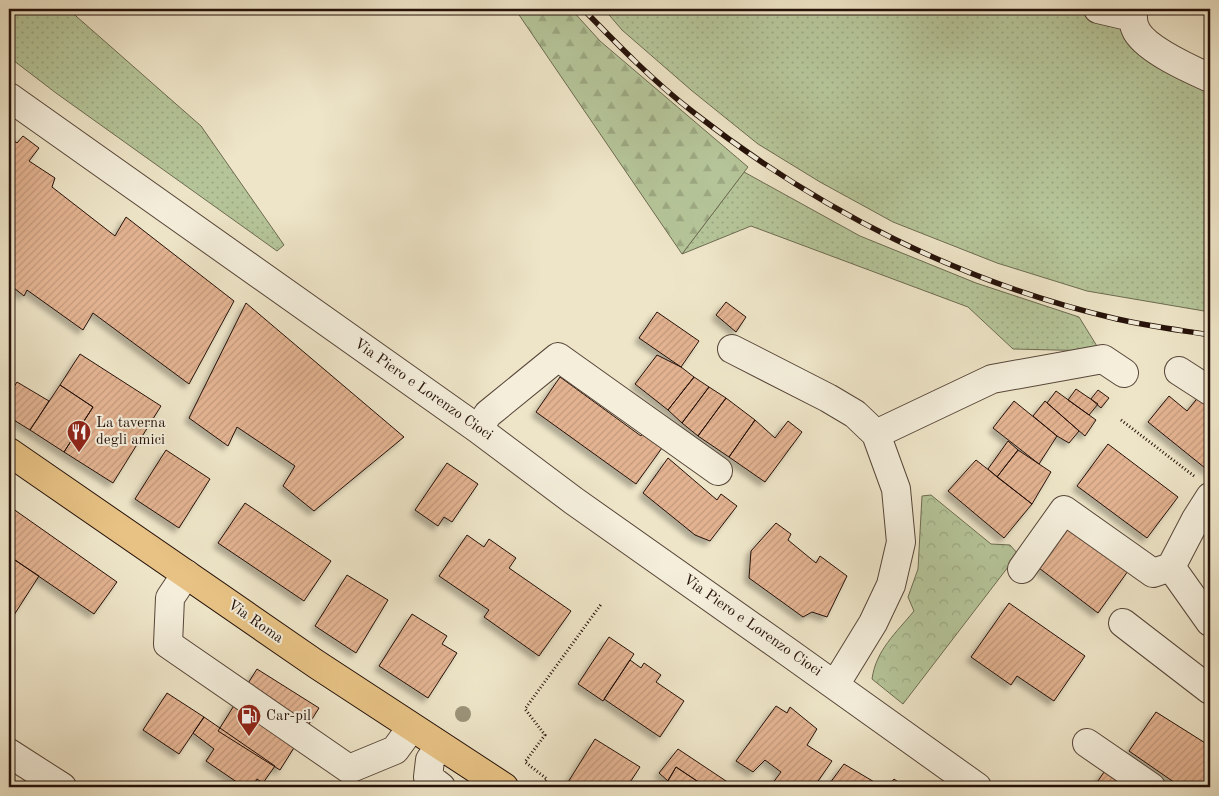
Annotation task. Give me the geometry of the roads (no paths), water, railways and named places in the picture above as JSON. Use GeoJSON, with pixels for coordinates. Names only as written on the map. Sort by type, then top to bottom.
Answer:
{"type":"FeatureCollection","features":[{"type":"Feature","properties":{"kind":"main road","name":"Via Roma"},"geometry":{"type":"LineString","coordinates":[[9,452],[411,728],[504,787]]}},
{"type":"Feature","properties":{"kind":"street"},"geometry":{"type":"LineString","coordinates":[[1098,9],[1133,13],[1137,32],[1154,48],[1187,68],[1210,78]]}},
{"type":"Feature","properties":{"kind":"street","name":"Via Piero e Lorenzo Cioci"},"geometry":{"type":"LineString","coordinates":[[9,97],[478,429],[574,501],[977,787]]}},
{"type":"Feature","properties":{"kind":"street","name":"Via Piero e Lorenzo Cioci"},"geometry":{"type":"LineString","coordinates":[[732,349],[855,414],[876,434],[896,489],[901,542],[891,584],[873,623],[835,685]]}},
{"type":"Feature","properties":{"kind":"street"},"geometry":{"type":"LineString","coordinates":[[478,429],[488,414],[558,357],[718,472]]}},
{"type":"Feature","properties":{"kind":"street"},"geometry":{"type":"LineString","coordinates":[[876,434],[992,379],[1103,359],[1124,373]]}},
{"type":"Feature","properties":{"kind":"street"},"geometry":{"type":"LineString","coordinates":[[1179,371],[1210,391]]}},
{"type":"Feature","properties":{"kind":"street"},"geometry":{"type":"LineString","coordinates":[[1022,569],[1064,510],[1153,573],[1171,567],[1196,519],[1203,487]]}},
{"type":"Feature","properties":{"kind":"street"},"geometry":{"type":"LineString","coordinates":[[1171,567],[1210,622]]}},
{"type":"Feature","properties":{"kind":"street"},"geometry":{"type":"LineString","coordinates":[[186,574],[170,598],[168,644],[349,769],[395,750],[411,728]]}},
{"type":"Feature","properties":{"kind":"street"},"geometry":{"type":"LineString","coordinates":[[1124,623],[1210,690]]}},
{"type":"Feature","properties":{"kind":"street"},"geometry":{"type":"LineString","coordinates":[[1087,742],[1152,787]]}},
{"type":"Feature","properties":{"kind":"street"},"geometry":{"type":"LineString","coordinates":[[440,746],[430,760],[428,777],[441,787]]}},
{"type":"Feature","properties":{"kind":"street"},"geometry":{"type":"LineString","coordinates":[[9,753],[62,787]]}},
{"type":"Feature","properties":{"kind":"railway"},"geometry":{"type":"LineString","coordinates":[[583,9],[664,88],[741,148],[790,181],[894,239],[948,264],[1059,304],[1117,319],[1210,335]]}},
{"type":"Feature","properties":{"kind":"place","name":"La taverna degli amici"},"geometry":{"type":"Point","coordinates":[79,453]}},
{"type":"Feature","properties":{"kind":"place","name":"Car-pil"},"geometry":{"type":"Point","coordinates":[249,737]}}]}
